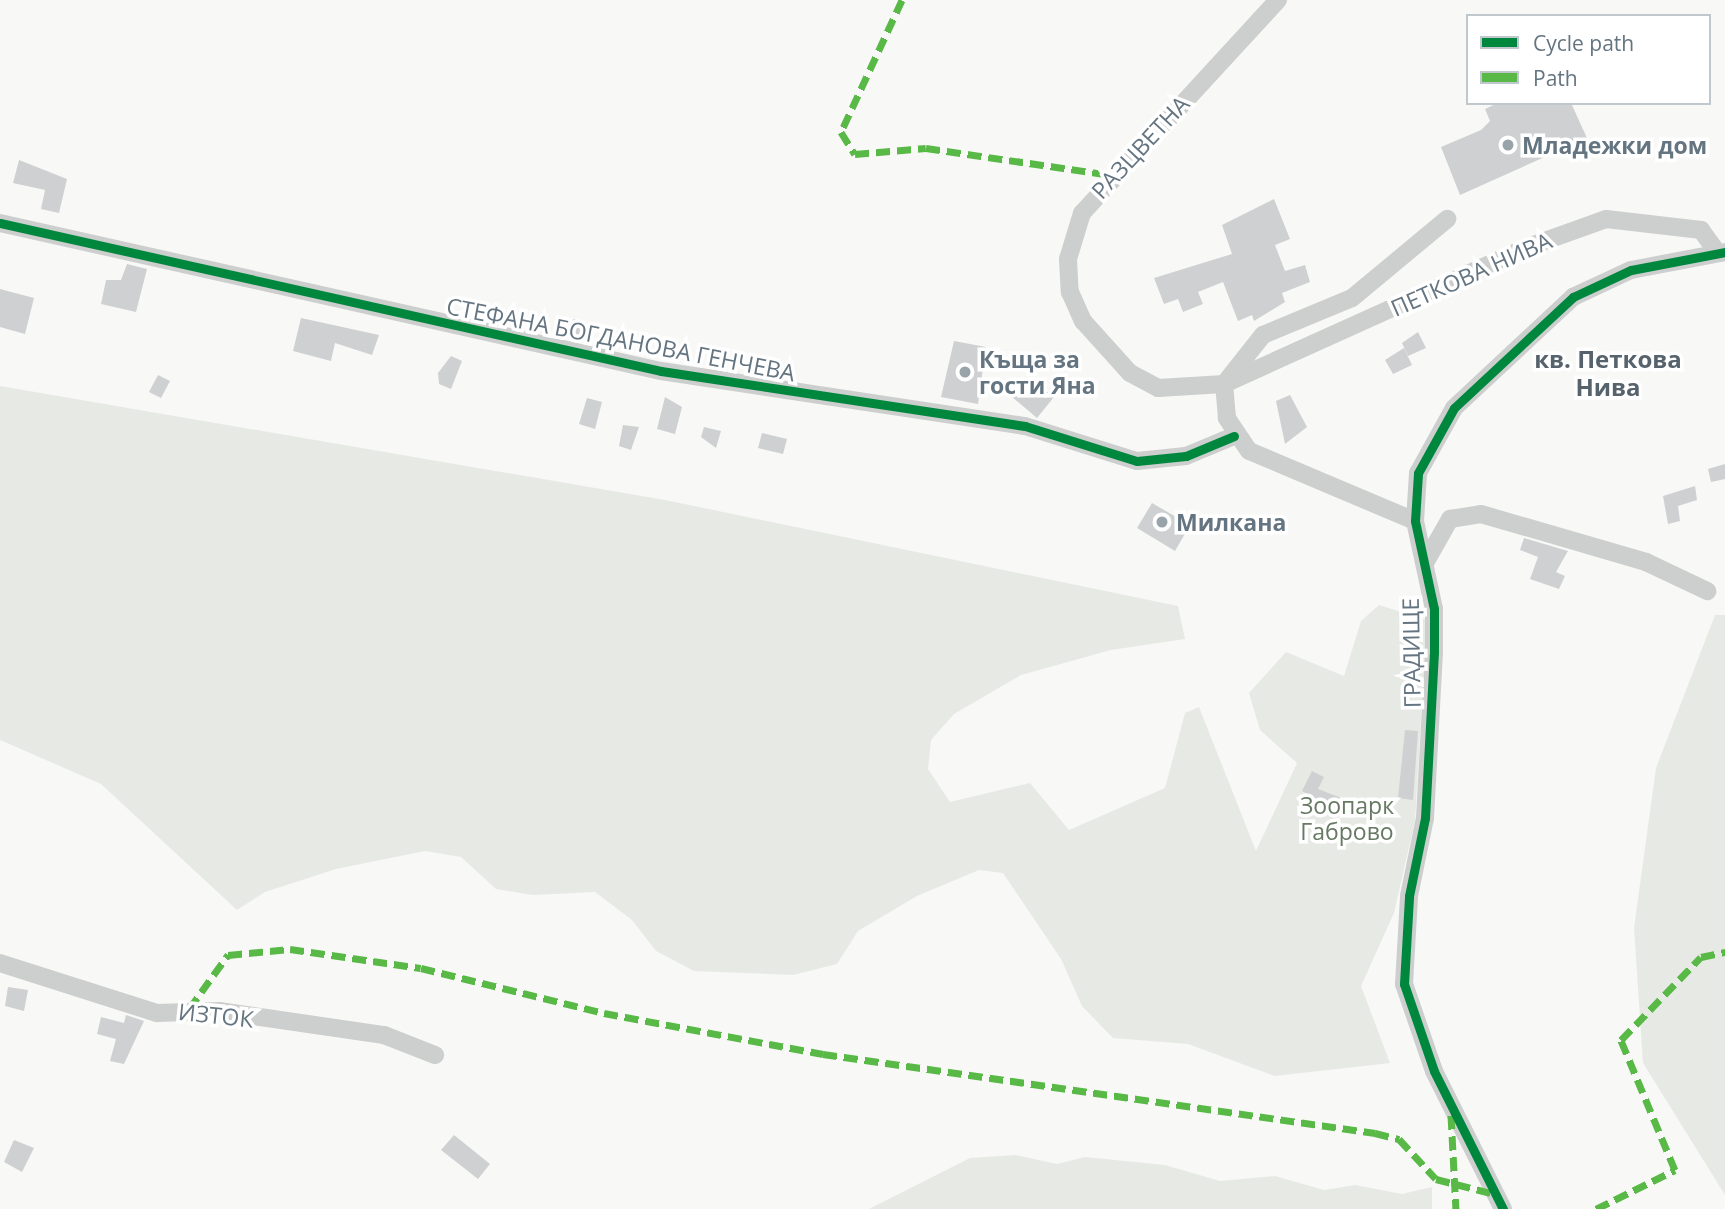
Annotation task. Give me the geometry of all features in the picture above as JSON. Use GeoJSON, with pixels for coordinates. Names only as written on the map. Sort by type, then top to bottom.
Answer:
{"type":"FeatureCollection","features":[{"type":"Feature","properties":{"kind":"street","name":"РАЗЦВЕТНА"},"geometry":{"type":"LineString","coordinates":[[1224,384],[1158,387],[1130,373],[1083,321],[1070,292],[1068,259],[1082,213],[1098,190],[1278,0]]}},
{"type":"Feature","properties":{"kind":"street"},"geometry":{"type":"LineString","coordinates":[[1415,521],[1249,451],[1234,436],[1224,384],[1263,335],[1352,298],[1447,219]]}},
{"type":"Feature","properties":{"kind":"street","name":"ПЕТКОВА НИВА"},"geometry":{"type":"LineString","coordinates":[[1224,384],[1528,247],[1606,219],[1701,230],[1721,252]]}},
{"type":"Feature","properties":{"kind":"street","name":"СТЕФАНА БОГДАНОВА ГЕНЧЕВА"},"geometry":{"type":"LineString","coordinates":[[0,223],[662,371],[1025,426],[1137,461],[1186,456],[1234,436]]}},
{"type":"Feature","properties":{"kind":"street","name":"ГРАДИЩЕ"},"geometry":{"type":"LineString","coordinates":[[1503,1209],[1434,1071],[1404,984],[1402,954],[1430,764],[1434,609],[1415,521],[1418,473],[1454,408],[1554,311],[1631,270],[1721,252]]}},
{"type":"Feature","properties":{"kind":"street"},"geometry":{"type":"LineString","coordinates":[[1425,563],[1450,519],[1480,514],[1646,562],[1707,591]]}},
{"type":"Feature","properties":{"kind":"street","name":"ИЗТОК"},"geometry":{"type":"LineString","coordinates":[[0,963],[158,1013],[219,1011],[384,1035],[435,1055]]}},
{"type":"Feature","properties":{"kind":"green space","name":"Зоопарк Габрово"},"geometry":{"type":"Polygon","coordinates":[[[0,386],[665,500],[1178,606],[1185,639],[1111,650],[1021,675],[954,714],[931,740],[928,769],[950,802],[1030,783],[1069,830],[1165,788],[1185,713],[1199,707],[1256,851],[1297,763],[1260,730],[1249,693],[1286,652],[1344,676],[1361,621],[1379,605],[1427,620],[1415,821],[1394,913],[1361,986],[1390,1063],[1275,1076],[1188,1044],[1113,1038],[1082,1006],[1061,959],[1003,873],[979,870],[917,896],[858,931],[837,964],[793,975],[694,971],[656,951],[632,920],[595,892],[532,895],[496,889],[461,857],[425,851],[336,869],[265,892],[237,910],[101,784],[0,740],[0,386]]]}},
{"type":"Feature","properties":{"kind":"green space"},"geometry":{"type":"Polygon","coordinates":[[[1715,615],[1725,615],[1725,1195],[1643,1063],[1634,928],[1656,768],[1715,615]]]}},
{"type":"Feature","properties":{"kind":"green space"},"geometry":{"type":"Polygon","coordinates":[[[1016,1155],[1057,1164],[1085,1157],[1165,1165],[1220,1181],[1275,1176],[1324,1190],[1355,1185],[1402,1194],[1432,1187],[1432,1209],[869,1209],[970,1158],[1016,1155]]]}},
{"type":"Feature","properties":{"kind":"building","name":"Младежки дом"},"geometry":{"type":"Polygon","coordinates":[[[1494,105],[1572,105],[1587,138],[1460,195],[1441,147],[1481,130],[1490,121],[1485,109],[1494,105]]]}},
{"type":"Feature","properties":{"kind":"building"},"geometry":{"type":"Polygon","coordinates":[[[19,160],[67,179],[59,213],[41,209],[45,190],[13,183],[19,160]]]}},
{"type":"Feature","properties":{"kind":"building"},"geometry":{"type":"Polygon","coordinates":[[[1274,199],[1290,239],[1275,245],[1285,271],[1305,265],[1310,282],[1282,293],[1285,302],[1254,321],[1252,315],[1238,321],[1223,282],[1198,292],[1203,304],[1183,312],[1178,299],[1164,304],[1154,278],[1232,254],[1222,225],[1274,199]]]}},
{"type":"Feature","properties":{"kind":"building"},"geometry":{"type":"Polygon","coordinates":[[[127,264],[147,269],[136,312],[101,304],[106,280],[121,280],[127,264]]]}},
{"type":"Feature","properties":{"kind":"building"},"geometry":{"type":"Polygon","coordinates":[[[0,289],[34,298],[25,334],[0,327],[0,289]]]}},
{"type":"Feature","properties":{"kind":"building"},"geometry":{"type":"Polygon","coordinates":[[[301,318],[379,335],[372,355],[335,343],[331,361],[293,351],[301,318]]]}},
{"type":"Feature","properties":{"kind":"building"},"geometry":{"type":"Polygon","coordinates":[[[573,319],[592,324],[587,341],[568,336],[573,319]]]}},
{"type":"Feature","properties":{"kind":"building"},"geometry":{"type":"Polygon","coordinates":[[[1418,332],[1426,348],[1408,356],[1402,343],[1418,332]]]}},
{"type":"Feature","properties":{"kind":"building","name":"Къща за гости Яна"},"geometry":{"type":"Polygon","coordinates":[[[954,341],[986,347],[978,404],[941,397],[954,341]]]}},
{"type":"Feature","properties":{"kind":"building"},"geometry":{"type":"Polygon","coordinates":[[[1404,348],[1412,365],[1393,374],[1385,360],[1404,348]]]}},
{"type":"Feature","properties":{"kind":"building"},"geometry":{"type":"Polygon","coordinates":[[[451,356],[462,361],[451,389],[439,384],[438,373],[451,356]]]}},
{"type":"Feature","properties":{"kind":"building"},"geometry":{"type":"Polygon","coordinates":[[[158,375],[170,381],[161,398],[149,392],[158,375]]]}},
{"type":"Feature","properties":{"kind":"building"},"geometry":{"type":"Polygon","coordinates":[[[1027,377],[1054,397],[1037,418],[1011,396],[1027,377]]]}},
{"type":"Feature","properties":{"kind":"building"},"geometry":{"type":"Polygon","coordinates":[[[1290,395],[1307,427],[1285,444],[1276,401],[1290,395]]]}},
{"type":"Feature","properties":{"kind":"building"},"geometry":{"type":"Polygon","coordinates":[[[665,397],[682,407],[675,434],[657,429],[665,397]]]}},
{"type":"Feature","properties":{"kind":"building"},"geometry":{"type":"Polygon","coordinates":[[[587,398],[602,402],[595,429],[579,424],[587,398]]]}},
{"type":"Feature","properties":{"kind":"building"},"geometry":{"type":"Polygon","coordinates":[[[623,425],[639,427],[631,450],[619,446],[623,425]]]}},
{"type":"Feature","properties":{"kind":"building"},"geometry":{"type":"Polygon","coordinates":[[[704,427],[721,431],[716,448],[701,437],[704,427]]]}},
{"type":"Feature","properties":{"kind":"building"},"geometry":{"type":"Polygon","coordinates":[[[762,433],[787,439],[783,454],[758,448],[762,433]]]}},
{"type":"Feature","properties":{"kind":"building"},"geometry":{"type":"Polygon","coordinates":[[[1725,464],[1725,479],[1711,482],[1708,469],[1725,464]]]}},
{"type":"Feature","properties":{"kind":"building"},"geometry":{"type":"Polygon","coordinates":[[[1695,486],[1697,500],[1678,506],[1680,521],[1668,524],[1663,496],[1695,486]]]}},
{"type":"Feature","properties":{"kind":"building","name":"Милкана"},"geometry":{"type":"Polygon","coordinates":[[[1152,503],[1190,525],[1175,551],[1137,528],[1152,503]]]}},
{"type":"Feature","properties":{"kind":"building"},"geometry":{"type":"Polygon","coordinates":[[[1524,538],[1568,551],[1556,572],[1565,576],[1559,589],[1530,579],[1538,557],[1520,550],[1524,538]]]}},
{"type":"Feature","properties":{"kind":"building"},"geometry":{"type":"Polygon","coordinates":[[[1405,730],[1418,731],[1413,800],[1398,798],[1405,730]]]}},
{"type":"Feature","properties":{"kind":"building"},"geometry":{"type":"Polygon","coordinates":[[[1312,771],[1324,777],[1318,789],[1344,799],[1338,811],[1302,791],[1312,771]]]}},
{"type":"Feature","properties":{"kind":"building"},"geometry":{"type":"Polygon","coordinates":[[[8,987],[28,990],[24,1011],[5,1006],[8,987]]]}},
{"type":"Feature","properties":{"kind":"building"},"geometry":{"type":"Polygon","coordinates":[[[126,1015],[144,1021],[124,1064],[110,1061],[116,1039],[97,1034],[101,1017],[124,1023],[126,1015]]]}},
{"type":"Feature","properties":{"kind":"building"},"geometry":{"type":"Polygon","coordinates":[[[454,1135],[490,1164],[478,1179],[441,1150],[454,1135]]]}},
{"type":"Feature","properties":{"kind":"building"},"geometry":{"type":"Polygon","coordinates":[[[14,1140],[34,1148],[22,1172],[4,1162],[14,1140]]]}},
{"type":"Feature","properties":{"kind":"marked path"},"geometry":{"type":"LineString","coordinates":[[902,0],[841,132],[855,154],[926,148],[1112,175]]}},
{"type":"Feature","properties":{"kind":"marked path"},"geometry":{"type":"LineString","coordinates":[[198,1011],[189,1009],[228,955],[290,949],[421,968],[604,1013],[823,1054],[1375,1133],[1399,1139],[1436,1179],[1495,1194]]}},
{"type":"Feature","properties":{"kind":"marked path"},"geometry":{"type":"LineString","coordinates":[[1596,1209],[1675,1170],[1621,1040],[1701,957],[1725,952]]}},
{"type":"Feature","properties":{"kind":"marked path"},"geometry":{"type":"LineString","coordinates":[[1451,1115],[1456,1209]]}},
{"type":"Feature","properties":{"kind":"cycle path"},"geometry":{"type":"LineString","coordinates":[[0,223],[661,371],[1025,426],[1137,461],[1186,456],[1234,436]]}},
{"type":"Feature","properties":{"kind":"cycle path"},"geometry":{"type":"LineString","coordinates":[[1503,1209],[1434,1071],[1404,984],[1409,896],[1425,818],[1434,652],[1434,609],[1415,521],[1418,473],[1454,408],[1573,297],[1631,270],[1725,252]]}},
{"type":"Feature","properties":{"kind":"place","name":"Младежки дом"},"geometry":{"type":"Point","coordinates":[1508,145]}},
{"type":"Feature","properties":{"kind":"place","name":"Къща за гости Яна"},"geometry":{"type":"Point","coordinates":[965,372]}},
{"type":"Feature","properties":{"kind":"place","name":"Милкана"},"geometry":{"type":"Point","coordinates":[1162,522]}},
{"type":"Feature","properties":{"kind":"district","name":"кв. Петкова Нива"},"geometry":{"type":"Point","coordinates":[1608,373]}}]}
